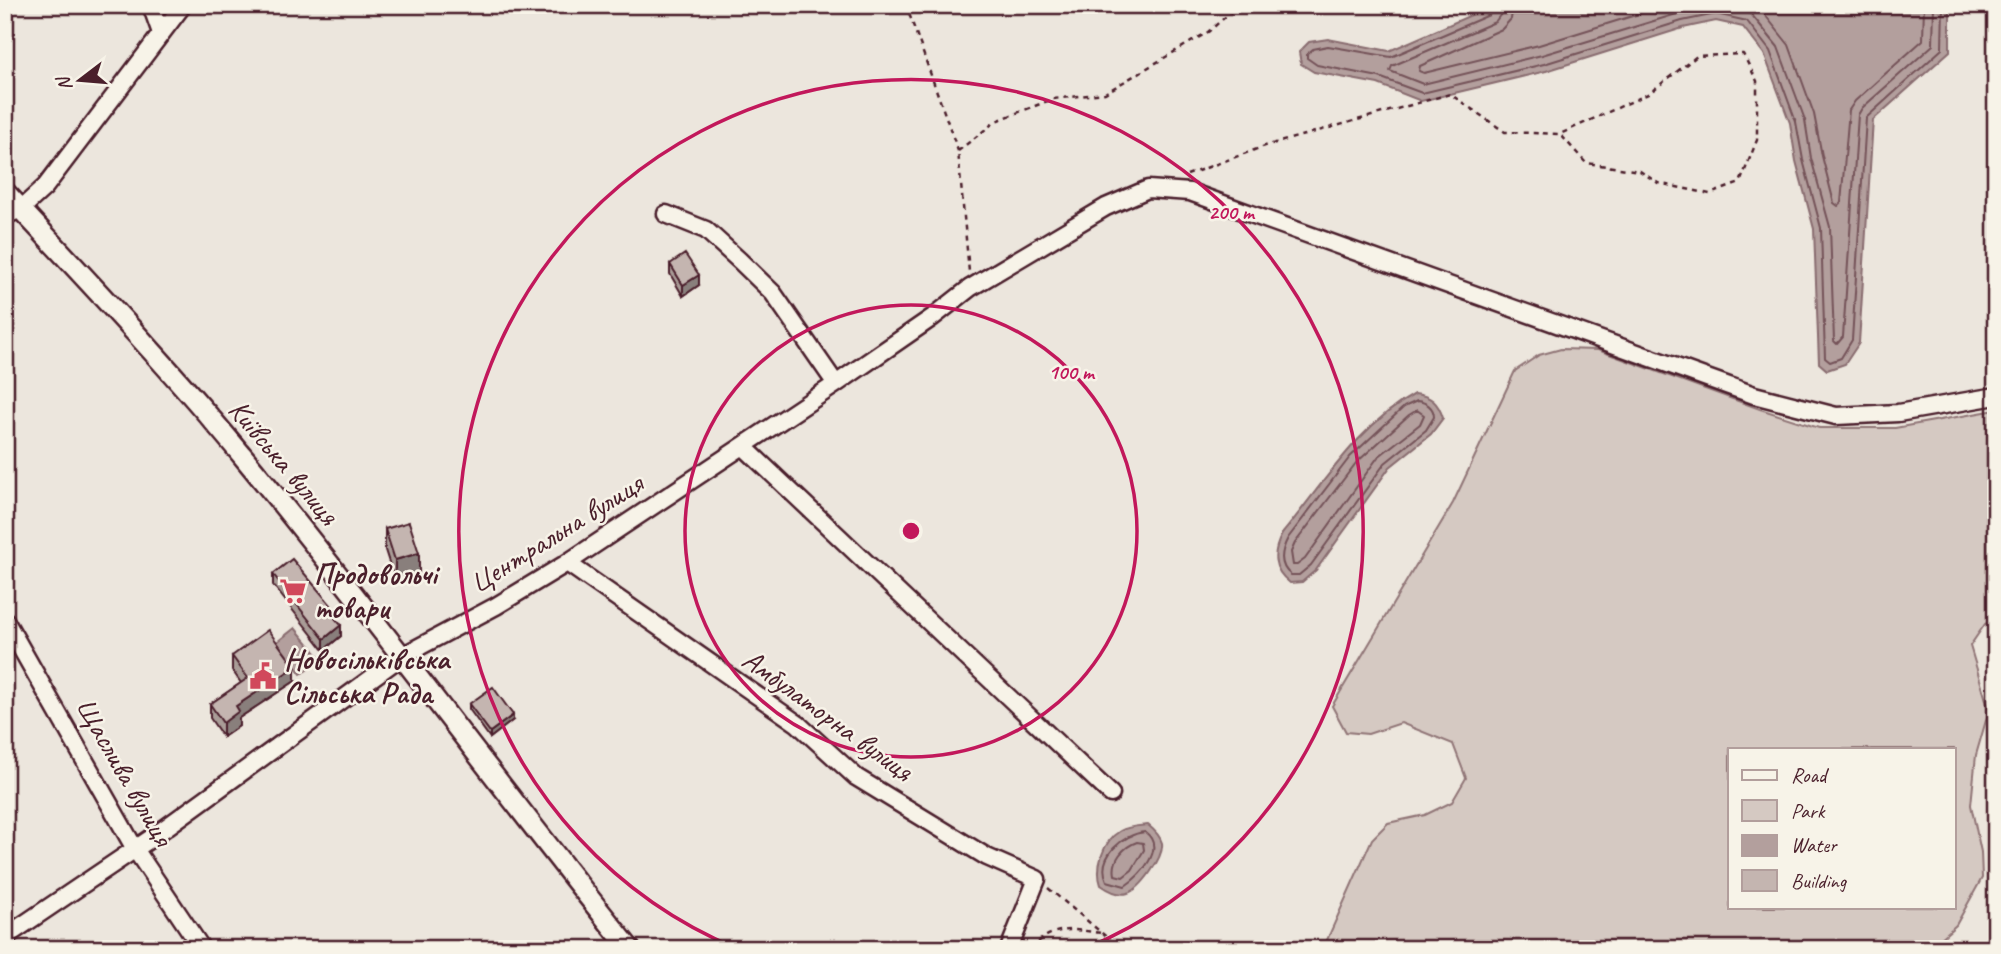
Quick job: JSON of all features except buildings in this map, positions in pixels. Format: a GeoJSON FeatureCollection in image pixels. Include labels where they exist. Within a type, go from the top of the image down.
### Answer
{"type":"FeatureCollection","features":[{"type":"Feature","properties":{"kind":"street"},"geometry":{"type":"LineString","coordinates":[[152,5],[160,33]]}},
{"type":"Feature","properties":{"kind":"street"},"geometry":{"type":"LineString","coordinates":[[13,212],[45,187],[183,5]]}},
{"type":"Feature","properties":{"kind":"street","name":"Центральна вулиця"},"geometry":{"type":"LineString","coordinates":[[5,937],[135,849],[402,656],[496,606],[567,563],[836,384],[970,288],[1106,206],[1148,189],[1190,192],[1755,395],[1836,416],[1898,413],[1996,396]]}},
{"type":"Feature","properties":{"kind":"street","name":"Київська вулиця"},"geometry":{"type":"LineString","coordinates":[[5,192],[13,212],[245,459],[629,949]]}},
{"type":"Feature","properties":{"kind":"street"},"geometry":{"type":"LineString","coordinates":[[666,214],[706,230],[773,293],[836,384]]}},
{"type":"Feature","properties":{"kind":"street"},"geometry":{"type":"LineString","coordinates":[[743,446],[1111,794]]}},
{"type":"Feature","properties":{"kind":"street","name":"Амбулаторна вулиця"},"geometry":{"type":"LineString","coordinates":[[567,563],[798,724],[856,777],[987,857],[1037,879]]}},
{"type":"Feature","properties":{"kind":"street","name":"Щаслива вулиця"},"geometry":{"type":"LineString","coordinates":[[5,620],[135,849],[202,949]]}},
{"type":"Feature","properties":{"kind":"street"},"geometry":{"type":"LineString","coordinates":[[1009,949],[1037,879]]}},
{"type":"Feature","properties":{"kind":"path"},"geometry":{"type":"LineString","coordinates":[[906,5],[958,151],[970,288]]}},
{"type":"Feature","properties":{"kind":"path"},"geometry":{"type":"LineString","coordinates":[[958,151],[996,121],[1053,99],[1105,93],[1208,32],[1240,5]]}},
{"type":"Feature","properties":{"kind":"path"},"geometry":{"type":"LineString","coordinates":[[1187,175],[1265,146],[1450,94],[1506,132],[1560,134],[1648,94],[1697,56],[1743,54],[1757,81],[1758,140],[1740,183],[1710,194],[1658,183],[1640,171],[1586,163],[1560,134]]}},
{"type":"Feature","properties":{"kind":"path"},"geometry":{"type":"LineString","coordinates":[[1037,879],[1121,949]]}},
{"type":"Feature","properties":{"kind":"path"},"geometry":{"type":"LineString","coordinates":[[1031,949],[1040,938],[1067,928],[1102,934]]}},
{"type":"Feature","properties":{"kind":"green space"},"geometry":{"type":"Polygon","coordinates":[[[1561,349],[1598,350],[1819,428],[1895,428],[1996,410],[1996,619],[1985,624],[1970,646],[1989,710],[1976,755],[1971,805],[1981,852],[1982,878],[1956,925],[1929,949],[1323,949],[1372,839],[1388,823],[1425,815],[1452,802],[1466,778],[1453,744],[1401,723],[1368,734],[1346,732],[1332,706],[1453,503],[1515,371],[1539,355],[1561,349]]]}},
{"type":"Feature","properties":{"kind":"water"},"geometry":{"type":"Polygon","coordinates":[[[1494,5],[1950,5],[1950,51],[1873,120],[1859,343],[1845,364],[1827,370],[1819,363],[1814,229],[1796,161],[1790,123],[1764,54],[1743,27],[1716,21],[1683,28],[1546,71],[1421,101],[1378,84],[1314,72],[1301,64],[1299,52],[1309,42],[1328,39],[1389,51],[1494,5]]]}},
{"type":"Feature","properties":{"kind":"water"},"geometry":{"type":"Polygon","coordinates":[[[1415,394],[1433,401],[1443,418],[1431,434],[1390,467],[1316,570],[1302,582],[1290,583],[1280,572],[1275,560],[1276,548],[1282,534],[1359,439],[1376,422],[1415,394]]]}},
{"type":"Feature","properties":{"kind":"water"},"geometry":{"type":"Polygon","coordinates":[[[295,628],[322,660],[301,674],[277,642],[295,628]]]}},
{"type":"Feature","properties":{"kind":"water"},"geometry":{"type":"Polygon","coordinates":[[[1148,825],[1158,835],[1162,849],[1156,864],[1145,879],[1125,894],[1101,885],[1100,863],[1109,841],[1123,829],[1148,825]]]}},
{"type":"Feature","properties":{"kind":"place","name":"Продовольчі товари"},"geometry":{"type":"Point","coordinates":[293,591]}},
{"type":"Feature","properties":{"kind":"place","name":"Новосільківська Сільська Рада"},"geometry":{"type":"Point","coordinates":[263,676]}}]}
